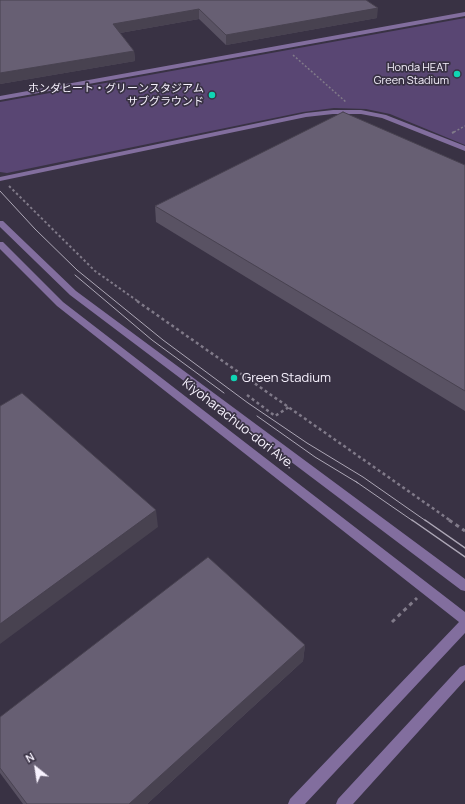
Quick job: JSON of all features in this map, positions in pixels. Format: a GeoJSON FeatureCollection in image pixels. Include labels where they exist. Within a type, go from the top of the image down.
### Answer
{"type":"FeatureCollection","features":[{"type":"Feature","properties":{"kind":"street"},"geometry":{"type":"LineString","coordinates":[[0,98],[465,14]]}},
{"type":"Feature","properties":{"kind":"street"},"geometry":{"type":"LineString","coordinates":[[3,181],[306,115],[333,112],[361,112],[384,116],[465,149]]}},
{"type":"Feature","properties":{"kind":"street","name":"Kiyoharachuo-dori Ave."},"geometry":{"type":"LineString","coordinates":[[0,223],[72,293],[465,586]]}},
{"type":"Feature","properties":{"kind":"street","name":"Kiyoharachuo-dori Ave."},"geometry":{"type":"LineString","coordinates":[[0,244],[60,304],[465,619]]}},
{"type":"Feature","properties":{"kind":"street"},"geometry":{"type":"LineString","coordinates":[[295,804],[465,624]]}},
{"type":"Feature","properties":{"kind":"street"},"geometry":{"type":"LineString","coordinates":[[343,804],[465,671]]}},
{"type":"Feature","properties":{"kind":"path"},"geometry":{"type":"LineString","coordinates":[[292,54],[348,104]]}},
{"type":"Feature","properties":{"kind":"path"},"geometry":{"type":"LineString","coordinates":[[452,133],[465,126]]}},
{"type":"Feature","properties":{"kind":"path"},"geometry":{"type":"LineString","coordinates":[[3,181],[95,271],[465,531]]}},
{"type":"Feature","properties":{"kind":"path"},"geometry":{"type":"LineString","coordinates":[[247,395],[275,416],[289,407]]}},
{"type":"Feature","properties":{"kind":"path"},"geometry":{"type":"LineString","coordinates":[[392,622],[420,595]]}},
{"type":"Feature","properties":{"kind":"shaded area"},"geometry":{"type":"Polygon","coordinates":[[[465,18],[465,145],[390,114],[366,109],[334,108],[303,112],[7,173],[0,172],[0,102],[465,18]]]}},
{"type":"Feature","properties":{"kind":"building"},"geometry":{"type":"Polygon","coordinates":[[[0,0],[366,0],[378,8],[226,35],[199,9],[113,24],[134,51],[0,73],[0,0]]]}},
{"type":"Feature","properties":{"kind":"building"},"geometry":{"type":"Polygon","coordinates":[[[343,112],[465,165],[465,391],[155,206],[343,112]]]}},
{"type":"Feature","properties":{"kind":"building"},"geometry":{"type":"Polygon","coordinates":[[[22,393],[156,510],[0,624],[0,406],[22,393]]]}},
{"type":"Feature","properties":{"kind":"building"},"geometry":{"type":"Polygon","coordinates":[[[208,557],[305,645],[129,804],[27,804],[0,768],[0,717],[208,557]]]}},
{"type":"Feature","properties":{"kind":"tram line"},"geometry":{"type":"LineString","coordinates":[[0,191],[35,229],[77,270],[163,340],[248,403],[307,443],[363,477],[426,521]]}},
{"type":"Feature","properties":{"kind":"tram line"},"geometry":{"type":"LineString","coordinates":[[75,275],[152,340],[224,393]]}},
{"type":"Feature","properties":{"kind":"tram line"},"geometry":{"type":"LineString","coordinates":[[257,416],[315,457],[357,483]]}},
{"type":"Feature","properties":{"kind":"tram line"},"geometry":{"type":"LineString","coordinates":[[357,483],[413,521]]}},
{"type":"Feature","properties":{"kind":"tram line"},"geometry":{"type":"LineString","coordinates":[[412,520],[465,557]]}},
{"type":"Feature","properties":{"kind":"tram line"},"geometry":{"type":"LineString","coordinates":[[425,520],[465,548]]}},
{"type":"Feature","properties":{"kind":"place","name":"Honda HEAT Green Stadium"},"geometry":{"type":"Point","coordinates":[457,74]}},
{"type":"Feature","properties":{"kind":"place","name":"ホンダヒート・グリーンスタジアム サブグラウンド"},"geometry":{"type":"Point","coordinates":[212,95]}},
{"type":"Feature","properties":{"kind":"place","name":"Green Stadium"},"geometry":{"type":"Point","coordinates":[234,378]}}]}
